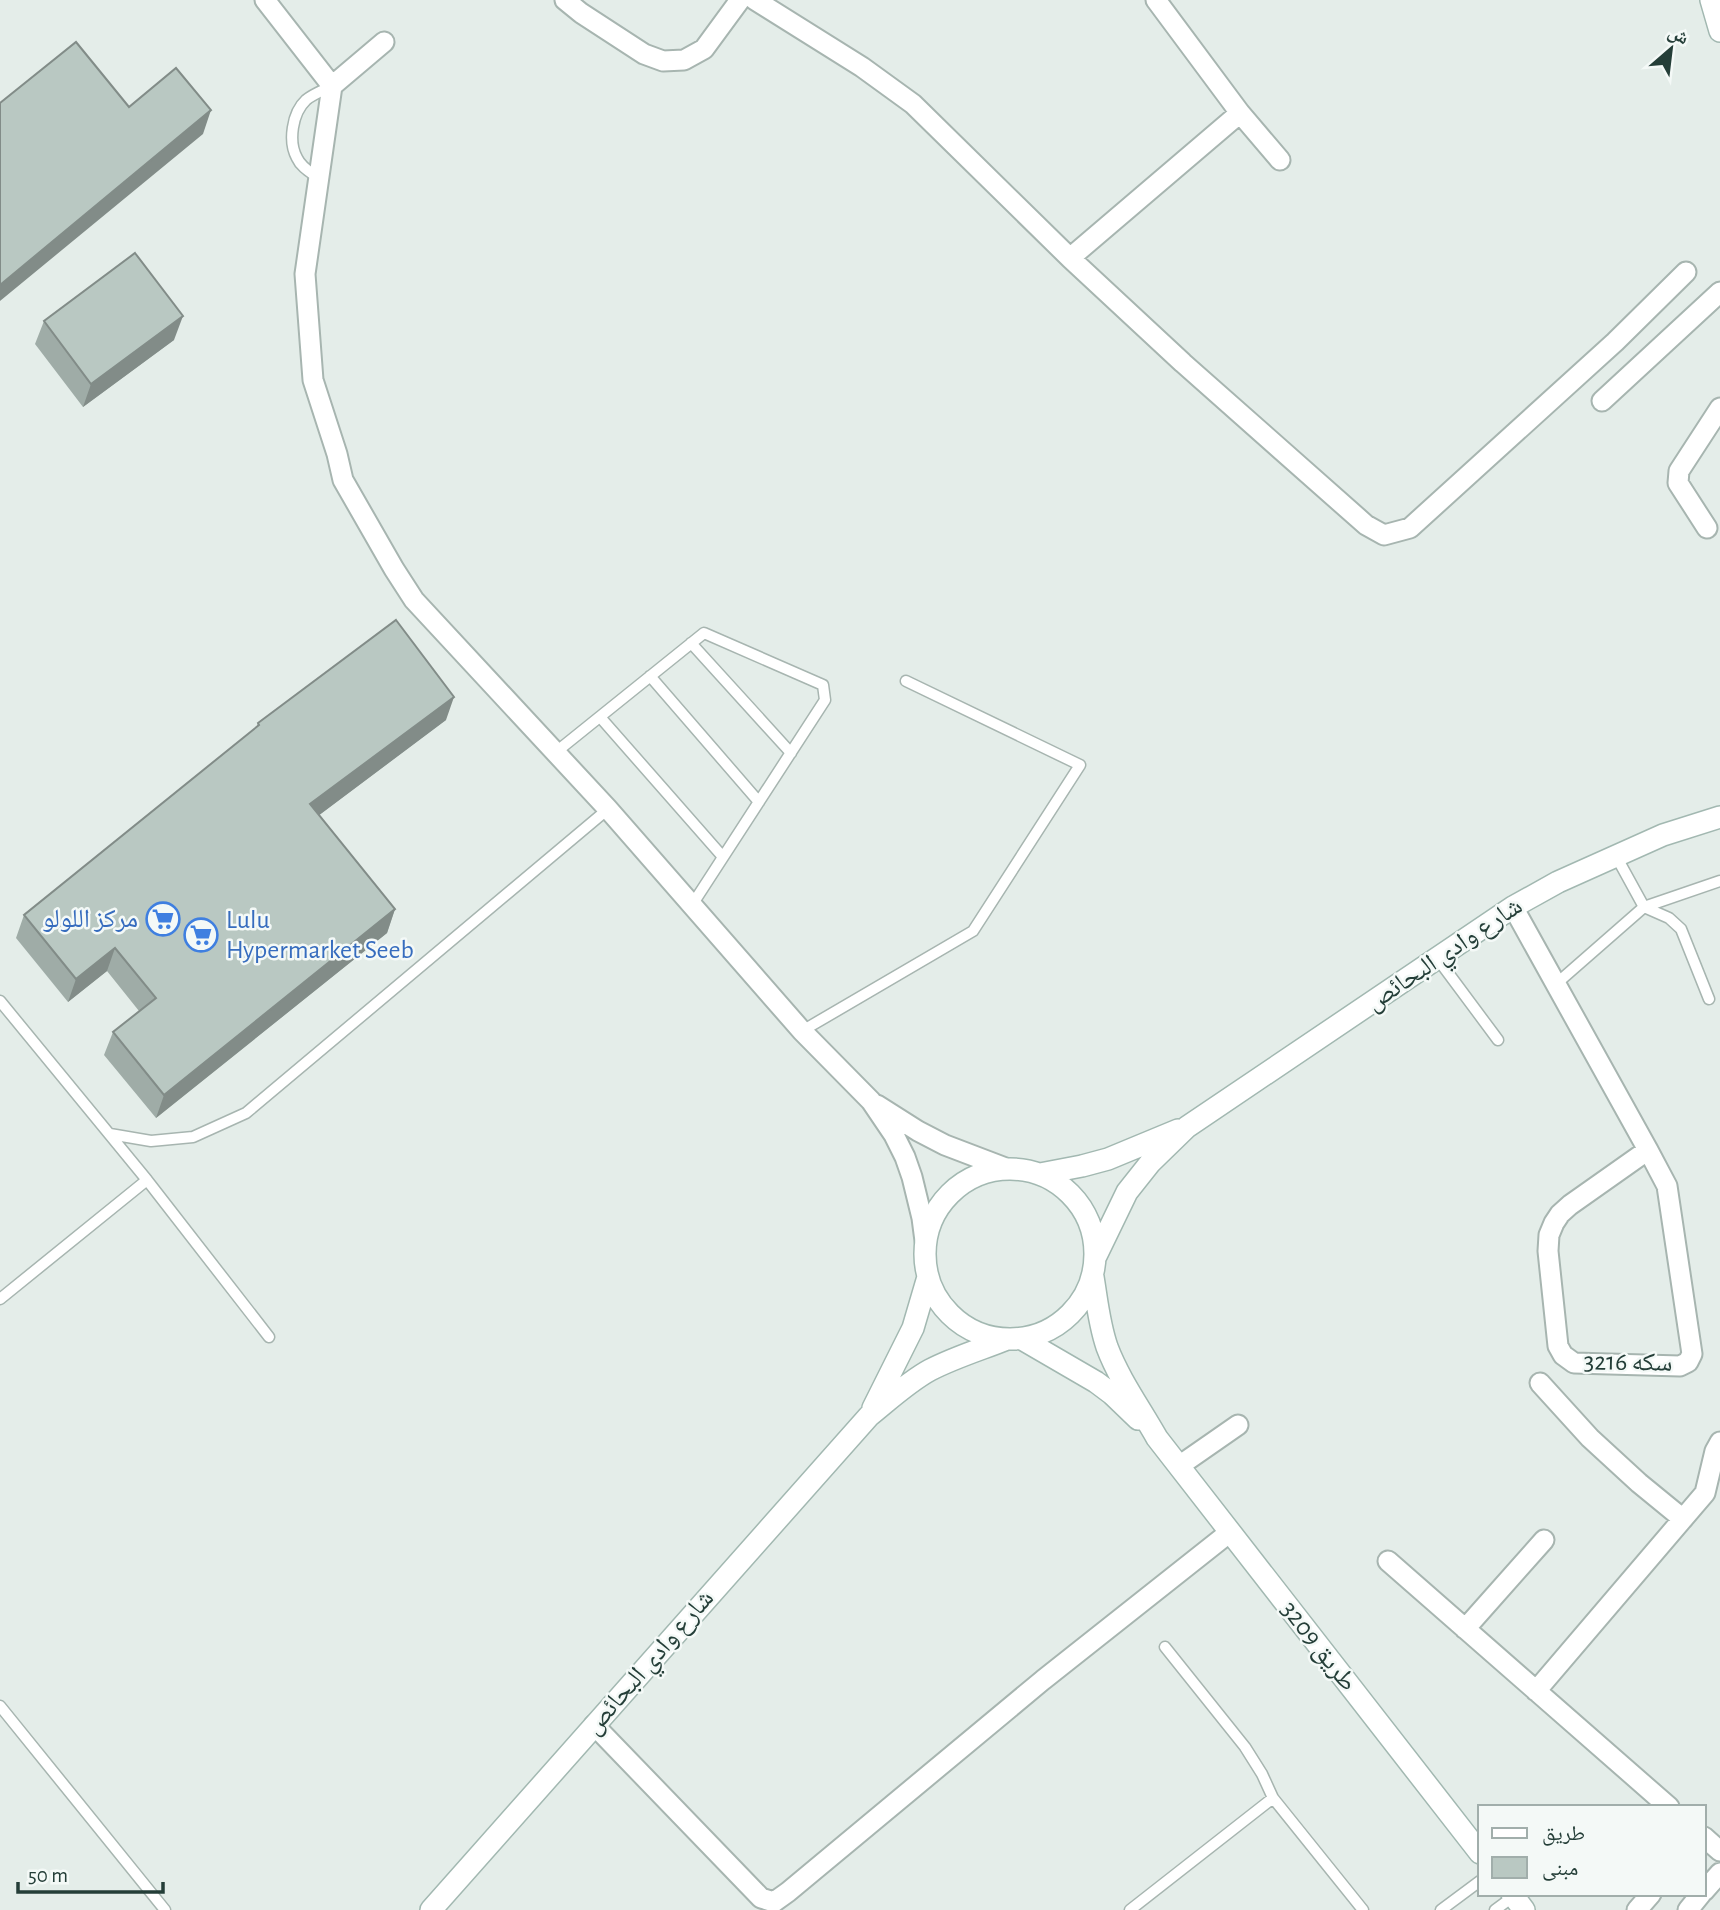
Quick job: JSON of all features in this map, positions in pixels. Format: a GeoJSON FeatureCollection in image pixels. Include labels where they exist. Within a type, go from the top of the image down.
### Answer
{"type":"FeatureCollection","features":[{"type":"Feature","properties":{"kind":"street"},"geometry":{"type":"LineString","coordinates":[[265,0],[332,86]]}},
{"type":"Feature","properties":{"kind":"street"},"geometry":{"type":"LineString","coordinates":[[565,0],[644,54],[663,61],[684,60],[704,49],[740,0]]}},
{"type":"Feature","properties":{"kind":"street"},"geometry":{"type":"LineString","coordinates":[[755,0],[862,67],[913,104],[1070,258],[1183,363],[1366,525],[1384,535],[1410,528],[1615,342],[1686,272]]}},
{"type":"Feature","properties":{"kind":"street"},"geometry":{"type":"LineString","coordinates":[[1156,0],[1240,113],[1280,160]]}},
{"type":"Feature","properties":{"kind":"street"},"geometry":{"type":"LineString","coordinates":[[1711,0],[1720,31]]}},
{"type":"Feature","properties":{"kind":"street"},"geometry":{"type":"LineString","coordinates":[[384,42],[332,86],[304,274],[313,380],[343,480],[415,600],[608,808],[802,1031],[871,1101],[894,1135],[912,1177],[922,1218],[928,1277],[940,1301],[957,1321],[973,1330],[989,1337],[1014,1339],[1096,1382],[1157,1438]]}},
{"type":"Feature","properties":{"kind":"street"},"geometry":{"type":"LineString","coordinates":[[1070,258],[1240,113]]}},
{"type":"Feature","properties":{"kind":"street"},"geometry":{"type":"LineString","coordinates":[[1602,401],[1720,292]]}},
{"type":"Feature","properties":{"kind":"street"},"geometry":{"type":"LineString","coordinates":[[1720,408],[1679,471],[1678,477],[1704,533],[1720,511]]}},
{"type":"Feature","properties":{"kind":"street","name":"شارع وادي البحائص"},"geometry":{"type":"LineString","coordinates":[[1186,1127],[1514,907],[1558,882],[1663,835],[1720,817]]}},
{"type":"Feature","properties":{"kind":"street","name":"سكه 3216"},"geometry":{"type":"LineString","coordinates":[[1514,907],[1648,1150],[1667,1186],[1692,1354],[1688,1362],[1679,1366],[1574,1363],[1563,1355],[1558,1346],[1548,1251],[1549,1235],[1560,1214],[1648,1150]]}},
{"type":"Feature","properties":{"kind":"street"},"geometry":{"type":"LineString","coordinates":[[871,1101],[936,1140],[1008,1168],[1040,1174],[1059,1184],[1075,1198],[1087,1215],[1094,1235],[1100,1324],[1108,1348],[1157,1438]]}},
{"type":"Feature","properties":{"kind":"street"},"geometry":{"type":"LineString","coordinates":[[1040,1174],[1108,1159],[1186,1127]]}},
{"type":"Feature","properties":{"kind":"street"},"geometry":{"type":"LineString","coordinates":[[869,1416],[931,1369],[1014,1339],[1038,1335],[1067,1318],[1087,1293],[1095,1266],[1127,1192],[1150,1163],[1186,1127]]}},
{"type":"Feature","properties":{"kind":"street"},"geometry":{"type":"LineString","coordinates":[[925,1241],[930,1222],[953,1190],[970,1178],[988,1171],[1008,1168]]}},
{"type":"Feature","properties":{"kind":"street"},"geometry":{"type":"LineString","coordinates":[[869,1416],[913,1328],[928,1277]]}},
{"type":"Feature","properties":{"kind":"street"},"geometry":{"type":"LineString","coordinates":[[1540,1383],[1590,1438],[1683,1519]]}},
{"type":"Feature","properties":{"kind":"street","name":"شارع وادي البحائص"},"geometry":{"type":"LineString","coordinates":[[431,1910],[447,1901],[594,1725],[869,1416]]}},
{"type":"Feature","properties":{"kind":"street"},"geometry":{"type":"LineString","coordinates":[[1179,1466],[1238,1425]]}},
{"type":"Feature","properties":{"kind":"street","name":"طريق 3209"},"geometry":{"type":"LineString","coordinates":[[1157,1438],[1478,1850]]}},
{"type":"Feature","properties":{"kind":"street"},"geometry":{"type":"LineString","coordinates":[[1536,1691],[1705,1493],[1715,1451],[1720,1442]]}},
{"type":"Feature","properties":{"kind":"street"},"geometry":{"type":"LineString","coordinates":[[1705,1493],[1720,1506]]}},
{"type":"Feature","properties":{"kind":"street"},"geometry":{"type":"LineString","coordinates":[[594,1725],[761,1898],[774,1902],[1043,1680],[1230,1532]]}},
{"type":"Feature","properties":{"kind":"street"},"geometry":{"type":"LineString","coordinates":[[1465,1629],[1544,1540]]}},
{"type":"Feature","properties":{"kind":"street"},"geometry":{"type":"LineString","coordinates":[[1388,1561],[1667,1805]]}},
{"type":"Feature","properties":{"kind":"street"},"geometry":{"type":"LineString","coordinates":[[1706,1840],[1720,1851]]}},
{"type":"Feature","properties":{"kind":"street"},"geometry":{"type":"LineString","coordinates":[[1706,1889],[1720,1873]]}},
{"type":"Feature","properties":{"kind":"street"},"geometry":{"type":"LineString","coordinates":[[1637,1910],[1649,1896]]}},
{"type":"Feature","properties":{"kind":"street"},"geometry":{"type":"LineString","coordinates":[[1688,1910],[1700,1896]]}},
{"type":"Feature","properties":{"kind":"lane"},"geometry":{"type":"LineString","coordinates":[[317,177],[303,167],[296,157],[292,141],[293,126],[299,109],[307,99],[332,86]]}},
{"type":"Feature","properties":{"kind":"lane"},"geometry":{"type":"LineString","coordinates":[[556,752],[704,633],[823,685],[825,701],[692,905]]}},
{"type":"Feature","properties":{"kind":"lane"},"geometry":{"type":"LineString","coordinates":[[691,643],[791,753]]}},
{"type":"Feature","properties":{"kind":"lane"},"geometry":{"type":"LineString","coordinates":[[650,676],[759,803]]}},
{"type":"Feature","properties":{"kind":"lane"},"geometry":{"type":"LineString","coordinates":[[802,1031],[973,931],[1080,765],[906,681]]}},
{"type":"Feature","properties":{"kind":"lane"},"geometry":{"type":"LineString","coordinates":[[600,717],[723,857]]}},
{"type":"Feature","properties":{"kind":"lane"},"geometry":{"type":"LineString","coordinates":[[110,1134],[151,1141],[193,1138],[246,1113],[608,808]]}},
{"type":"Feature","properties":{"kind":"lane"},"geometry":{"type":"LineString","coordinates":[[1616,856],[1644,907],[1669,918],[1681,929],[1709,999]]}},
{"type":"Feature","properties":{"kind":"lane"},"geometry":{"type":"LineString","coordinates":[[1556,984],[1644,907],[1720,881]]}},
{"type":"Feature","properties":{"kind":"lane"},"geometry":{"type":"LineString","coordinates":[[1437,958],[1498,1040]]}},
{"type":"Feature","properties":{"kind":"lane"},"geometry":{"type":"LineString","coordinates":[[0,1001],[148,1180],[269,1337]]}},
{"type":"Feature","properties":{"kind":"lane"},"geometry":{"type":"LineString","coordinates":[[0,1299],[148,1180]]}},
{"type":"Feature","properties":{"kind":"lane"},"geometry":{"type":"LineString","coordinates":[[1165,1647],[1245,1747],[1273,1798],[1363,1910]]}},
{"type":"Feature","properties":{"kind":"lane"},"geometry":{"type":"LineString","coordinates":[[0,1706],[165,1910]]}},
{"type":"Feature","properties":{"kind":"lane"},"geometry":{"type":"LineString","coordinates":[[1130,1910],[1273,1798]]}},
{"type":"Feature","properties":{"kind":"lane"},"geometry":{"type":"LineString","coordinates":[[1441,1910],[1478,1882]]}},
{"type":"Feature","properties":{"kind":"lane"},"geometry":{"type":"LineString","coordinates":[[1495,1910],[1517,1900]]}},
{"type":"Feature","properties":{"kind":"building"},"geometry":{"type":"Polygon","coordinates":[[[76,42],[129,107],[176,68],[211,110],[0,285],[0,103],[76,42]]]}},
{"type":"Feature","properties":{"kind":"building"},"geometry":{"type":"Polygon","coordinates":[[[135,253],[183,316],[91,384],[44,321],[135,253]]]}},
{"type":"Feature","properties":{"kind":"building","name":"Lulu Hypermarket Seeb"},"geometry":{"type":"Polygon","coordinates":[[[396,620],[454,697],[310,804],[395,909],[164,1095],[113,1032],[156,998],[115,948],[76,979],[24,915],[259,725],[258,723],[396,620]]]}},
{"type":"Feature","properties":{"kind":"place","name":"مركز اللولو"},"geometry":{"type":"Point","coordinates":[163,919]}},
{"type":"Feature","properties":{"kind":"place","name":"Lulu Hypermarket Seeb"},"geometry":{"type":"Point","coordinates":[201,935]}}]}
